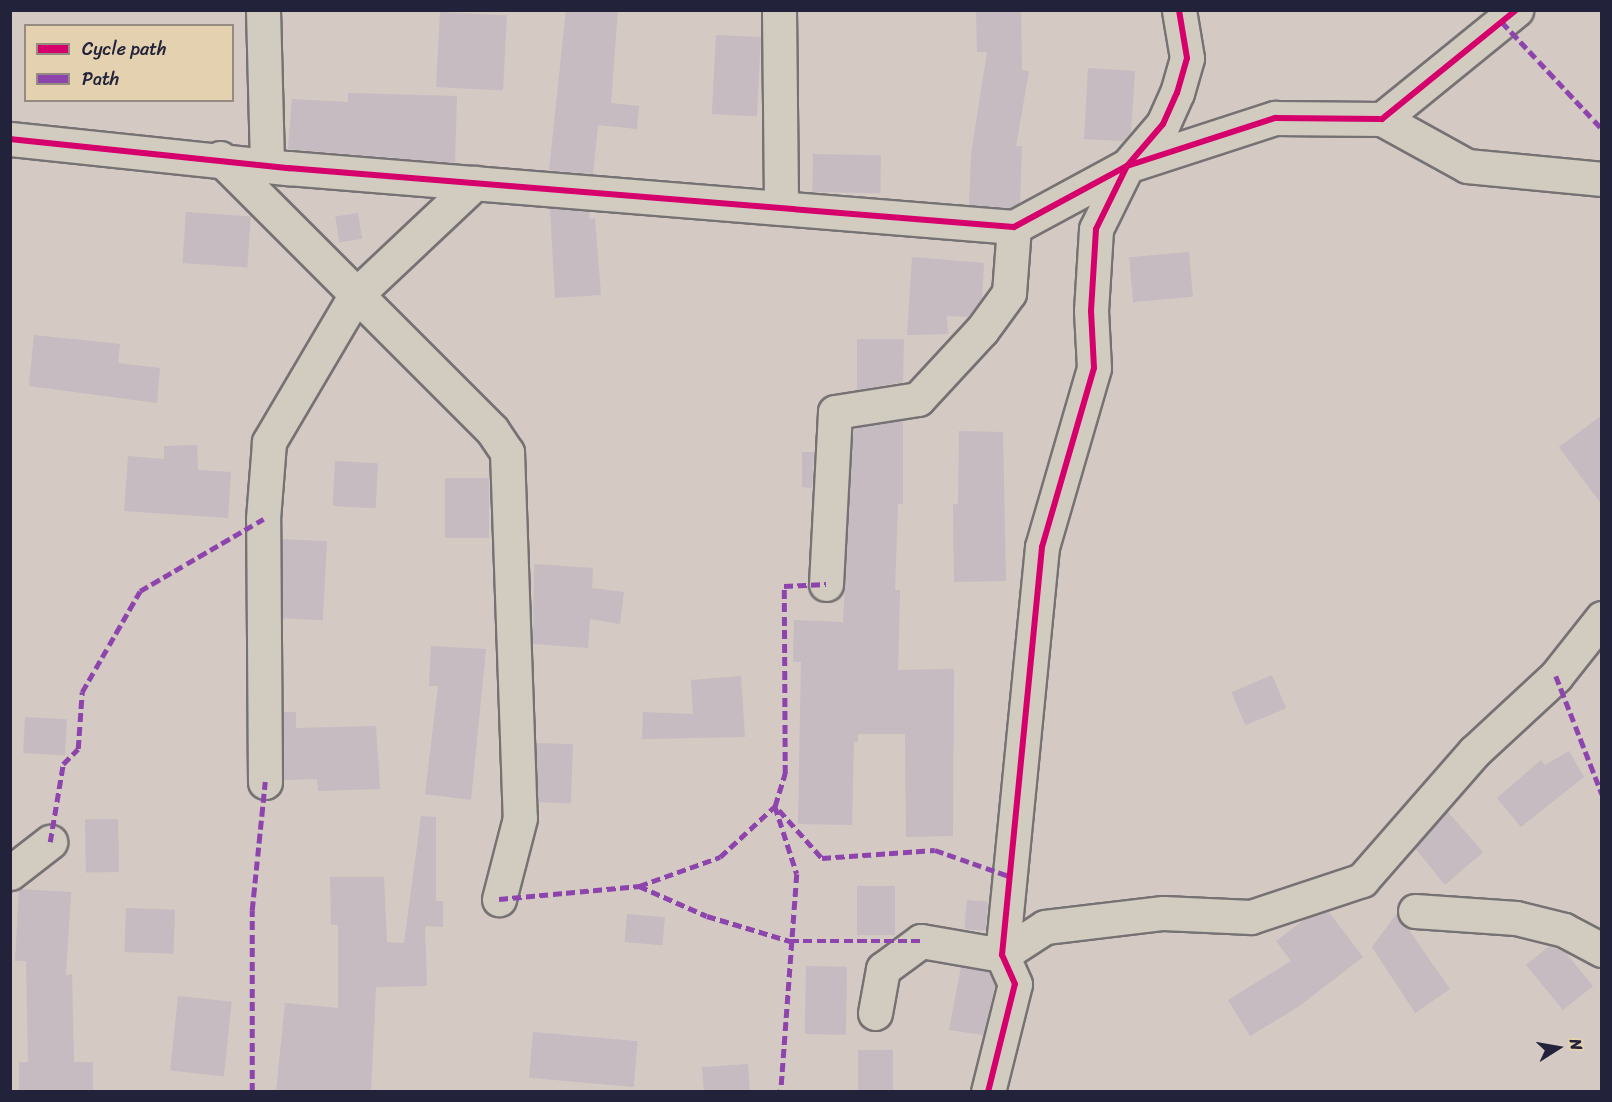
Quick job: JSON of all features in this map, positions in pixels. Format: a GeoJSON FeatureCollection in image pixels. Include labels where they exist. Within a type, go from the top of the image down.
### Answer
{"type":"FeatureCollection","features":[{"type":"Feature","properties":{"kind":"street"},"geometry":{"type":"LineString","coordinates":[[263,10],[267,163]]}},
{"type":"Feature","properties":{"kind":"street"},"geometry":{"type":"LineString","coordinates":[[779,10],[781,208]]}},
{"type":"Feature","properties":{"kind":"street"},"geometry":{"type":"LineString","coordinates":[[988,1092],[1015,984],[1002,955],[1042,547],[1094,368],[1090,311],[1096,230],[1127,166],[1163,124],[1177,93],[1187,58],[1179,10]]}},
{"type":"Feature","properties":{"kind":"street"},"geometry":{"type":"LineString","coordinates":[[1382,119],[1516,10]]}},
{"type":"Feature","properties":{"kind":"street"},"geometry":{"type":"LineString","coordinates":[[10,139],[475,183],[1014,227],[1127,166],[1275,118],[1382,119],[1467,166],[1602,179]]}},
{"type":"Feature","properties":{"kind":"street"},"geometry":{"type":"LineString","coordinates":[[220,158],[355,296],[492,430],[507,452],[520,818],[499,899]]}},
{"type":"Feature","properties":{"kind":"street"},"geometry":{"type":"LineString","coordinates":[[265,782],[263,519],[269,441],[355,296],[475,183]]}},
{"type":"Feature","properties":{"kind":"street"},"geometry":{"type":"LineString","coordinates":[[826,584],[835,412],[918,399],[982,330],[1009,293],[1014,227]]}},
{"type":"Feature","properties":{"kind":"street"},"geometry":{"type":"LineString","coordinates":[[874,1013],[883,969],[921,941],[1002,955],[1045,927],[1163,913],[1251,917],[1362,880],[1473,752],[1556,676],[1602,618]]}},
{"type":"Feature","properties":{"kind":"street"},"geometry":{"type":"LineString","coordinates":[[10,873],[50,842]]}},
{"type":"Feature","properties":{"kind":"street"},"geometry":{"type":"LineString","coordinates":[[1415,911],[1516,918],[1564,930],[1602,950]]}},
{"type":"Feature","properties":{"kind":"building"},"geometry":{"type":"Polygon","coordinates":[[[566,10],[618,10],[611,103],[639,106],[637,129],[598,125],[593,174],[549,170],[566,10]]]}},
{"type":"Feature","properties":{"kind":"building"},"geometry":{"type":"Polygon","coordinates":[[[976,10],[1021,10],[1022,70],[1029,71],[1016,146],[1022,146],[1020,203],[1010,208],[969,205],[971,154],[987,52],[977,52],[976,10]]]}},
{"type":"Feature","properties":{"kind":"building"},"geometry":{"type":"Polygon","coordinates":[[[440,12],[507,16],[503,90],[436,87],[440,12]]]}},
{"type":"Feature","properties":{"kind":"building"},"geometry":{"type":"Polygon","coordinates":[[[716,35],[761,37],[757,116],[712,114],[716,35]]]}},
{"type":"Feature","properties":{"kind":"building"},"geometry":{"type":"Polygon","coordinates":[[[1088,68],[1135,71],[1131,132],[1123,141],[1084,139],[1088,68]]]}},
{"type":"Feature","properties":{"kind":"building"},"geometry":{"type":"Polygon","coordinates":[[[348,93],[457,96],[455,163],[288,149],[292,99],[348,102],[348,93]]]}},
{"type":"Feature","properties":{"kind":"building"},"geometry":{"type":"Polygon","coordinates":[[[813,154],[881,155],[880,193],[812,192],[813,154]]]}},
{"type":"Feature","properties":{"kind":"building"},"geometry":{"type":"Polygon","coordinates":[[[550,208],[590,211],[589,219],[595,218],[601,295],[555,298],[550,208]]]}},
{"type":"Feature","properties":{"kind":"building"},"geometry":{"type":"Polygon","coordinates":[[[186,212],[251,217],[247,267],[182,263],[186,212]]]}},
{"type":"Feature","properties":{"kind":"building"},"geometry":{"type":"Polygon","coordinates":[[[358,213],[362,239],[339,242],[335,217],[358,213]]]}},
{"type":"Feature","properties":{"kind":"building"},"geometry":{"type":"Polygon","coordinates":[[[1189,252],[1193,297],[1133,302],[1129,257],[1189,252]]]}},
{"type":"Feature","properties":{"kind":"building"},"geometry":{"type":"Polygon","coordinates":[[[912,257],[984,263],[982,298],[968,317],[947,316],[948,334],[907,335],[912,257]]]}},
{"type":"Feature","properties":{"kind":"building"},"geometry":{"type":"Polygon","coordinates":[[[34,335],[120,344],[118,363],[160,368],[157,403],[29,386],[34,335]]]}},
{"type":"Feature","properties":{"kind":"building"},"geometry":{"type":"Polygon","coordinates":[[[857,339],[904,339],[903,382],[857,390],[857,339]]]}},
{"type":"Feature","properties":{"kind":"building"},"geometry":{"type":"Polygon","coordinates":[[[1602,415],[1602,505],[1559,447],[1602,415]]]}},
{"type":"Feature","properties":{"kind":"building"},"geometry":{"type":"Polygon","coordinates":[[[903,420],[903,504],[898,504],[895,590],[900,590],[898,670],[954,669],[953,836],[906,837],[905,734],[858,734],[858,742],[854,742],[852,825],[798,824],[801,662],[793,662],[794,620],[843,622],[853,435],[856,428],[903,420]]]}},
{"type":"Feature","properties":{"kind":"building"},"geometry":{"type":"Polygon","coordinates":[[[959,431],[1003,432],[1006,581],[954,582],[953,504],[958,504],[959,431]]]}},
{"type":"Feature","properties":{"kind":"building"},"geometry":{"type":"Polygon","coordinates":[[[197,445],[198,470],[231,472],[228,518],[124,511],[128,456],[164,459],[164,446],[197,445]]]}},
{"type":"Feature","properties":{"kind":"building"},"geometry":{"type":"Polygon","coordinates":[[[802,452],[814,452],[812,488],[802,487],[802,452]]]}},
{"type":"Feature","properties":{"kind":"building"},"geometry":{"type":"Polygon","coordinates":[[[335,461],[378,463],[376,508],[333,506],[335,461]]]}},
{"type":"Feature","properties":{"kind":"building"},"geometry":{"type":"Polygon","coordinates":[[[445,478],[489,478],[489,538],[445,538],[445,478]]]}},
{"type":"Feature","properties":{"kind":"building"},"geometry":{"type":"Polygon","coordinates":[[[282,539],[327,541],[323,620],[278,618],[282,539]]]}},
{"type":"Feature","properties":{"kind":"building"},"geometry":{"type":"Polygon","coordinates":[[[534,564],[593,568],[592,588],[624,592],[620,624],[590,619],[588,648],[533,644],[534,564]]]}},
{"type":"Feature","properties":{"kind":"building"},"geometry":{"type":"Polygon","coordinates":[[[431,646],[486,649],[471,800],[425,794],[438,686],[429,686],[431,646]]]}},
{"type":"Feature","properties":{"kind":"building"},"geometry":{"type":"Polygon","coordinates":[[[1272,675],[1286,708],[1246,725],[1231,692],[1272,675]]]}},
{"type":"Feature","properties":{"kind":"building"},"geometry":{"type":"Polygon","coordinates":[[[741,676],[745,737],[642,739],[643,712],[693,714],[691,680],[741,676]]]}},
{"type":"Feature","properties":{"kind":"building"},"geometry":{"type":"Polygon","coordinates":[[[283,712],[296,712],[296,728],[376,726],[380,789],[318,791],[317,779],[284,780],[283,712]]]}},
{"type":"Feature","properties":{"kind":"building"},"geometry":{"type":"Polygon","coordinates":[[[25,717],[67,719],[65,755],[23,753],[25,717]]]}},
{"type":"Feature","properties":{"kind":"building"},"geometry":{"type":"Polygon","coordinates":[[[536,743],[573,744],[571,803],[534,802],[536,743]]]}},
{"type":"Feature","properties":{"kind":"building"},"geometry":{"type":"Polygon","coordinates":[[[1569,751],[1584,777],[1521,827],[1497,798],[1541,760],[1545,765],[1569,751]]]}},
{"type":"Feature","properties":{"kind":"building"},"geometry":{"type":"Polygon","coordinates":[[[1447,811],[1483,852],[1445,885],[1415,848],[1447,811]]]}},
{"type":"Feature","properties":{"kind":"building"},"geometry":{"type":"Polygon","coordinates":[[[421,816],[436,817],[436,901],[443,901],[443,927],[425,926],[427,986],[376,987],[371,1092],[276,1092],[285,1003],[338,1008],[338,925],[331,925],[330,877],[384,877],[387,942],[404,943],[421,816]]]}},
{"type":"Feature","properties":{"kind":"building"},"geometry":{"type":"Polygon","coordinates":[[[118,819],[119,872],[86,873],[85,820],[118,819]]]}},
{"type":"Feature","properties":{"kind":"building"},"geometry":{"type":"Polygon","coordinates":[[[857,886],[895,886],[895,935],[857,935],[857,886]]]}},
{"type":"Feature","properties":{"kind":"building"},"geometry":{"type":"Polygon","coordinates":[[[19,889],[71,892],[66,975],[72,974],[74,1062],[93,1062],[93,1092],[19,1092],[19,1062],[28,1062],[26,961],[15,961],[19,889]]]}},
{"type":"Feature","properties":{"kind":"building"},"geometry":{"type":"Polygon","coordinates":[[[967,900],[988,902],[985,931],[964,929],[967,900]]]}},
{"type":"Feature","properties":{"kind":"building"},"geometry":{"type":"Polygon","coordinates":[[[126,908],[175,910],[173,954],[124,952],[126,908]]]}},
{"type":"Feature","properties":{"kind":"building"},"geometry":{"type":"Polygon","coordinates":[[[1328,911],[1363,957],[1298,1007],[1250,1036],[1228,1000],[1291,961],[1276,941],[1305,919],[1328,911]]]}},
{"type":"Feature","properties":{"kind":"building"},"geometry":{"type":"Polygon","coordinates":[[[1397,913],[1450,989],[1415,1013],[1372,947],[1397,913]]]}},
{"type":"Feature","properties":{"kind":"building"},"geometry":{"type":"Polygon","coordinates":[[[627,914],[665,917],[662,945],[625,942],[627,914]]]}},
{"type":"Feature","properties":{"kind":"building"},"geometry":{"type":"Polygon","coordinates":[[[1549,946],[1565,952],[1593,986],[1563,1010],[1526,965],[1549,946]]]}},
{"type":"Feature","properties":{"kind":"building"},"geometry":{"type":"Polygon","coordinates":[[[806,966],[847,967],[846,1035],[805,1034],[806,966]]]}},
{"type":"Feature","properties":{"kind":"building"},"geometry":{"type":"Polygon","coordinates":[[[961,967],[989,972],[995,986],[983,1035],[949,1030],[961,967]]]}},
{"type":"Feature","properties":{"kind":"building"},"geometry":{"type":"Polygon","coordinates":[[[178,996],[232,1002],[224,1076],[170,1071],[178,996]]]}},
{"type":"Feature","properties":{"kind":"building"},"geometry":{"type":"Polygon","coordinates":[[[533,1032],[638,1041],[634,1087],[529,1078],[533,1032]]]}},
{"type":"Feature","properties":{"kind":"building"},"geometry":{"type":"Polygon","coordinates":[[[858,1050],[893,1050],[893,1092],[858,1092],[858,1050]]]}},
{"type":"Feature","properties":{"kind":"building"},"geometry":{"type":"Polygon","coordinates":[[[748,1064],[750,1092],[704,1092],[702,1067],[748,1064]]]}},
{"type":"Feature","properties":{"kind":"marked path"},"geometry":{"type":"LineString","coordinates":[[1502,22],[1602,129]]}},
{"type":"Feature","properties":{"kind":"marked path"},"geometry":{"type":"LineString","coordinates":[[50,842],[63,764],[78,749],[82,692],[140,591],[263,519]]}},
{"type":"Feature","properties":{"kind":"marked path"},"geometry":{"type":"LineString","coordinates":[[499,899],[639,886],[720,857],[775,806],[785,774],[784,586],[826,584]]}},
{"type":"Feature","properties":{"kind":"marked path"},"geometry":{"type":"LineString","coordinates":[[1556,676],[1602,794]]}},
{"type":"Feature","properties":{"kind":"marked path"},"geometry":{"type":"LineString","coordinates":[[252,1092],[252,910],[265,782]]}},
{"type":"Feature","properties":{"kind":"marked path"},"geometry":{"type":"LineString","coordinates":[[775,806],[797,874],[781,1092]]}},
{"type":"Feature","properties":{"kind":"marked path"},"geometry":{"type":"LineString","coordinates":[[779,810],[822,858],[935,850],[1009,876]]}},
{"type":"Feature","properties":{"kind":"marked path"},"geometry":{"type":"LineString","coordinates":[[639,886],[707,916],[790,941],[921,941]]}},
{"type":"Feature","properties":{"kind":"cycle path"},"geometry":{"type":"LineString","coordinates":[[988,1092],[1015,984],[1002,955],[1042,547],[1094,368],[1091,311],[1096,229],[1127,166],[1163,124],[1177,93],[1187,58],[1179,10]]}},
{"type":"Feature","properties":{"kind":"cycle path"},"geometry":{"type":"LineString","coordinates":[[10,139],[288,168],[1014,227],[1127,166],[1275,118],[1382,119],[1516,10]]}}]}
